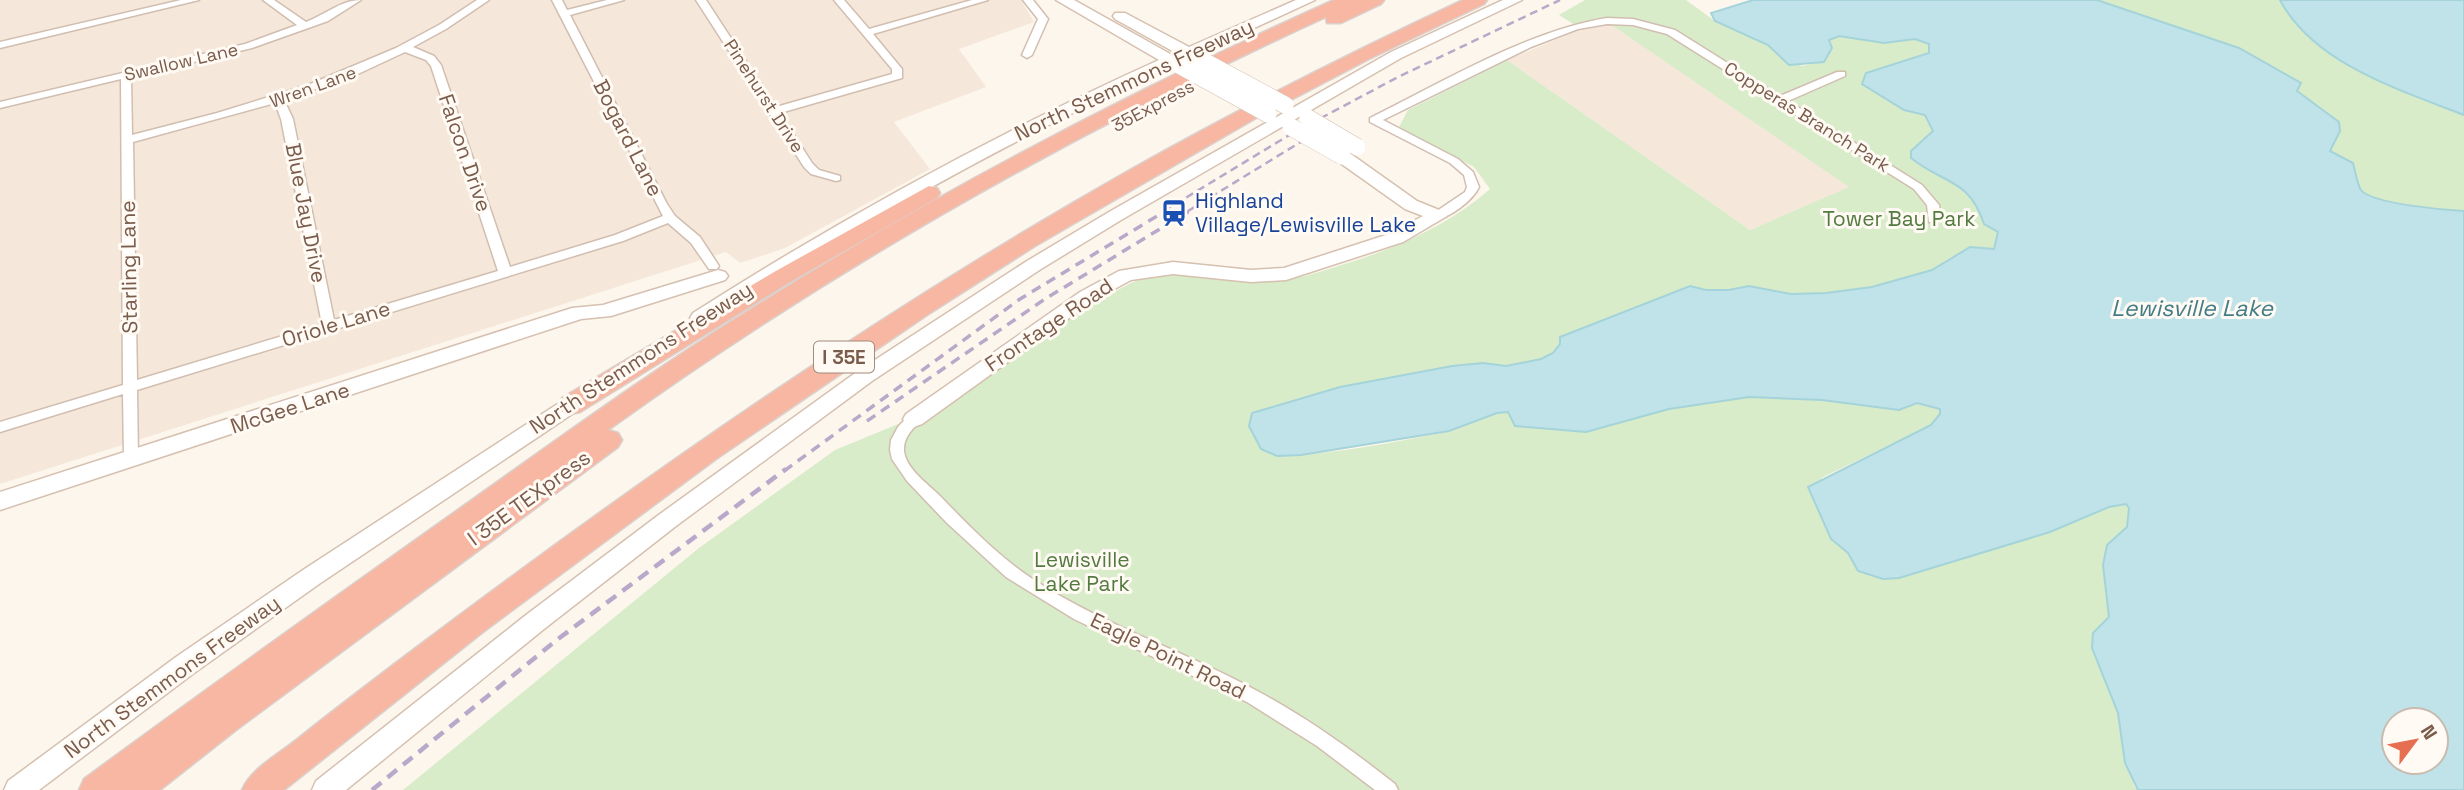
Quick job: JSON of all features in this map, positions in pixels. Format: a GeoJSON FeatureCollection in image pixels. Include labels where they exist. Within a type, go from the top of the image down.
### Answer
{"type":"FeatureCollection","features":[{"type":"Feature","properties":{"kind":"highway","name":"North Stemmons Freeway"},"geometry":{"type":"LineString","coordinates":[[96,790],[500,495],[734,331],[947,202],[1110,114],[1235,50],[1349,0]]}},
{"type":"Feature","properties":{"kind":"highway","name":"35Express"},"geometry":{"type":"LineString","coordinates":[[938,225],[1084,142],[1204,80],[1375,0]]}},
{"type":"Feature","properties":{"kind":"highway","name":"I 35E"},"geometry":{"type":"LineString","coordinates":[[259,790],[456,635],[583,541],[726,438],[876,337],[1070,215],[1186,148],[1304,84],[1478,0]]}},
{"type":"Feature","properties":{"kind":"highway"},"geometry":{"type":"LineString","coordinates":[[571,405],[895,211],[980,166],[1063,128],[1110,114]]}},
{"type":"Feature","properties":{"kind":"highway","name":"I 35E TEXpress"},"geometry":{"type":"LineString","coordinates":[[134,790],[224,720],[590,453],[767,332],[938,225]]}},
{"type":"Feature","properties":{"kind":"main road"},"geometry":{"type":"LineString","coordinates":[[1063,0],[1135,40],[1183,58],[1350,151],[1411,205],[1438,216]]}},
{"type":"Feature","properties":{"kind":"main road"},"geometry":{"type":"LineString","coordinates":[[1091,0],[1156,35],[1183,58]]}},
{"type":"Feature","properties":{"kind":"main road","name":"North Stemmons Freeway"},"geometry":{"type":"LineString","coordinates":[[18,790],[185,665],[311,577],[733,296],[954,167],[1036,123],[1308,0]]}},
{"type":"Feature","properties":{"kind":"main road"},"geometry":{"type":"LineString","coordinates":[[326,790],[658,528],[865,376],[1034,265],[1289,116],[1396,55],[1515,0]]}},
{"type":"Feature","properties":{"kind":"main road"},"geometry":{"type":"LineString","coordinates":[[1156,35],[1189,41],[1226,35]]}},
{"type":"Feature","properties":{"kind":"main road"},"geometry":{"type":"LineString","coordinates":[[1135,40],[1146,56],[1146,71]]}},
{"type":"Feature","properties":{"kind":"main road","name":"Frontage Road"},"geometry":{"type":"LineString","coordinates":[[914,419],[1087,296],[1120,278],[1173,268],[1251,276],[1286,274],[1396,239],[1438,216]]}},
{"type":"Feature","properties":{"kind":"main road"},"geometry":{"type":"LineString","coordinates":[[715,271],[733,296]]}},
{"type":"Feature","properties":{"kind":"main road","name":"McGee Lane"},"geometry":{"type":"LineString","coordinates":[[0,501],[579,313],[604,311],[715,271]]}},
{"type":"Feature","properties":{"kind":"street"},"geometry":{"type":"LineString","coordinates":[[0,45],[194,0]]}},
{"type":"Feature","properties":{"kind":"street"},"geometry":{"type":"LineString","coordinates":[[268,0],[305,26]]}},
{"type":"Feature","properties":{"kind":"street","name":"Swallow Lane"},"geometry":{"type":"LineString","coordinates":[[0,104],[248,46],[305,26],[356,0]]}},
{"type":"Feature","properties":{"kind":"street","name":"Wren Lane"},"geometry":{"type":"LineString","coordinates":[[127,139],[279,100],[365,69],[408,48],[484,0]]}},
{"type":"Feature","properties":{"kind":"street","name":"Bogard Lane"},"geometry":{"type":"LineString","coordinates":[[558,0],[661,204],[670,218],[696,240],[715,271]]}},
{"type":"Feature","properties":{"kind":"street"},"geometry":{"type":"LineString","coordinates":[[566,13],[619,0]]}},
{"type":"Feature","properties":{"kind":"street","name":"Pinehurst Drive"},"geometry":{"type":"LineString","coordinates":[[701,0],[808,165],[816,172],[836,178]]}},
{"type":"Feature","properties":{"kind":"street"},"geometry":{"type":"LineString","coordinates":[[775,111],[898,76],[897,69],[838,0]]}},
{"type":"Feature","properties":{"kind":"street"},"geometry":{"type":"LineString","coordinates":[[866,33],[983,0]]}},
{"type":"Feature","properties":{"kind":"street"},"geometry":{"type":"LineString","coordinates":[[1027,55],[1043,19],[1028,0]]}},
{"type":"Feature","properties":{"kind":"street","name":"Copperas Branch Park"},"geometry":{"type":"LineString","coordinates":[[1438,216],[1470,194],[1473,187],[1469,174],[1454,162],[1374,120],[1520,49],[1576,26],[1607,21],[1662,27],[1918,187],[1931,200],[1935,212],[1933,219]]}},
{"type":"Feature","properties":{"kind":"street","name":"Falcon Drive"},"geometry":{"type":"LineString","coordinates":[[408,48],[430,58],[436,65],[505,272]]}},
{"type":"Feature","properties":{"kind":"street"},"geometry":{"type":"LineString","coordinates":[[1780,100],[1841,74]]}},
{"type":"Feature","properties":{"kind":"street","name":"Starling Lane"},"geometry":{"type":"LineString","coordinates":[[126,75],[131,459]]}},
{"type":"Feature","properties":{"kind":"street","name":"Blue Jay Drive"},"geometry":{"type":"LineString","coordinates":[[279,100],[287,119],[329,327]]}},
{"type":"Feature","properties":{"kind":"street","name":"Oriole Lane"},"geometry":{"type":"LineString","coordinates":[[0,427],[634,233],[670,218]]}},
{"type":"Feature","properties":{"kind":"street","name":"Eagle Point Road"},"geometry":{"type":"LineString","coordinates":[[914,419],[897,439],[896,454],[909,473],[979,547],[1003,566],[1058,601],[1210,674],[1285,715],[1389,790]]}},
{"type":"Feature","properties":{"kind":"shaded area"},"geometry":{"type":"Polygon","coordinates":[[[0,0],[1021,0],[1034,22],[959,49],[986,87],[894,122],[930,169],[785,248],[740,263],[726,252],[0,484],[0,0]]]}},
{"type":"Feature","properties":{"kind":"shaded area"},"geometry":{"type":"Polygon","coordinates":[[[1610,24],[1850,187],[1750,230],[1507,60],[1591,25],[1610,24]]]}},
{"type":"Feature","properties":{"kind":"green space","name":"Lewisville Lake Park"},"geometry":{"type":"Polygon","coordinates":[[[1585,0],[1686,0],[1715,21],[1768,45],[1779,56],[1802,66],[1824,62],[1829,40],[1838,36],[1884,43],[1915,39],[1930,44],[1930,53],[1867,73],[1862,84],[1904,110],[1925,115],[1933,131],[1918,145],[1918,164],[1966,193],[1979,211],[1984,224],[1999,232],[1994,249],[1951,257],[1932,270],[1872,287],[1826,293],[1791,294],[1749,286],[1729,290],[1706,290],[1690,286],[1602,320],[1560,344],[1553,353],[1541,359],[1506,366],[1483,363],[1452,366],[1340,387],[1252,413],[1277,456],[1384,444],[1447,432],[1492,415],[1508,412],[1515,426],[1586,432],[1669,409],[1749,397],[1822,400],[1899,410],[1917,403],[1940,409],[1940,414],[1931,425],[1821,478],[1831,539],[1848,553],[1859,571],[1899,578],[2050,532],[2109,507],[2126,504],[2129,508],[2128,527],[2107,545],[2109,617],[2093,633],[2092,648],[2118,713],[2134,786],[2138,790],[403,790],[699,548],[835,450],[937,408],[1086,307],[1147,277],[1182,275],[1289,279],[1305,276],[1403,243],[1470,205],[1490,189],[1474,167],[1399,127],[1408,110],[1507,60],[1750,230],[1849,187],[1610,24],[1581,29],[1559,15],[1585,0]]]}},
{"type":"Feature","properties":{"kind":"green space"},"geometry":{"type":"Polygon","coordinates":[[[2097,0],[2280,0],[2295,23],[2337,58],[2387,84],[2464,115],[2464,211],[2410,205],[2368,195],[2361,190],[2353,163],[2329,150],[2340,131],[2326,112],[2297,91],[2301,83],[2239,48],[2097,0]]]}},
{"type":"Feature","properties":{"kind":"water","name":"Lewisville Lake"},"geometry":{"type":"Polygon","coordinates":[[[1753,0],[2097,0],[2239,48],[2301,83],[2297,91],[2339,122],[2340,131],[2330,151],[2353,163],[2361,190],[2368,195],[2409,205],[2464,211],[2464,790],[2138,790],[2125,763],[2118,713],[2092,648],[2093,633],[2109,617],[2103,565],[2107,545],[2127,527],[2129,508],[2126,504],[2109,507],[2050,532],[1899,578],[1883,579],[1858,571],[1848,553],[1831,539],[1808,487],[1931,425],[1940,414],[1940,409],[1917,403],[1899,410],[1822,400],[1749,397],[1669,409],[1586,432],[1515,426],[1508,412],[1497,413],[1449,431],[1301,455],[1277,456],[1261,449],[1249,426],[1252,413],[1340,387],[1452,366],[1483,363],[1506,366],[1541,359],[1553,353],[1560,344],[1560,337],[1690,286],[1706,290],[1729,290],[1749,286],[1791,294],[1826,293],[1872,287],[1932,270],[1970,247],[1994,249],[1998,232],[1984,224],[1971,198],[1954,184],[1911,158],[1911,151],[1933,131],[1925,115],[1904,110],[1862,84],[1866,73],[1929,53],[1929,44],[1915,39],[1884,43],[1839,36],[1829,40],[1832,48],[1824,62],[1789,65],[1768,45],[1715,21],[1711,13],[1753,0]]]}},
{"type":"Feature","properties":{"kind":"water"},"geometry":{"type":"Polygon","coordinates":[[[2280,0],[2464,0],[2464,115],[2387,85],[2336,58],[2295,22],[2280,0]]]}},
{"type":"Feature","properties":{"kind":"railway"},"geometry":{"type":"LineString","coordinates":[[1164,211],[1291,134],[1398,77],[1560,0]]}},
{"type":"Feature","properties":{"kind":"railway"},"geometry":{"type":"LineString","coordinates":[[1188,211],[1330,124]]}},
{"type":"Feature","properties":{"kind":"railway"},"geometry":{"type":"LineString","coordinates":[[784,471],[1020,299],[1167,210]]}},
{"type":"Feature","properties":{"kind":"railway"},"geometry":{"type":"LineString","coordinates":[[867,421],[1045,299],[1191,210]]}},
{"type":"Feature","properties":{"kind":"railway"},"geometry":{"type":"LineString","coordinates":[[372,790],[558,639],[786,469]]}},
{"type":"Feature","properties":{"kind":"place","name":"Highland Village/Lewisville Lake"},"geometry":{"type":"Point","coordinates":[1174,213]}},
{"type":"Feature","properties":{"kind":"park label","name":"Tower Bay Park"},"geometry":{"type":"Point","coordinates":[1899,219]}}]}
